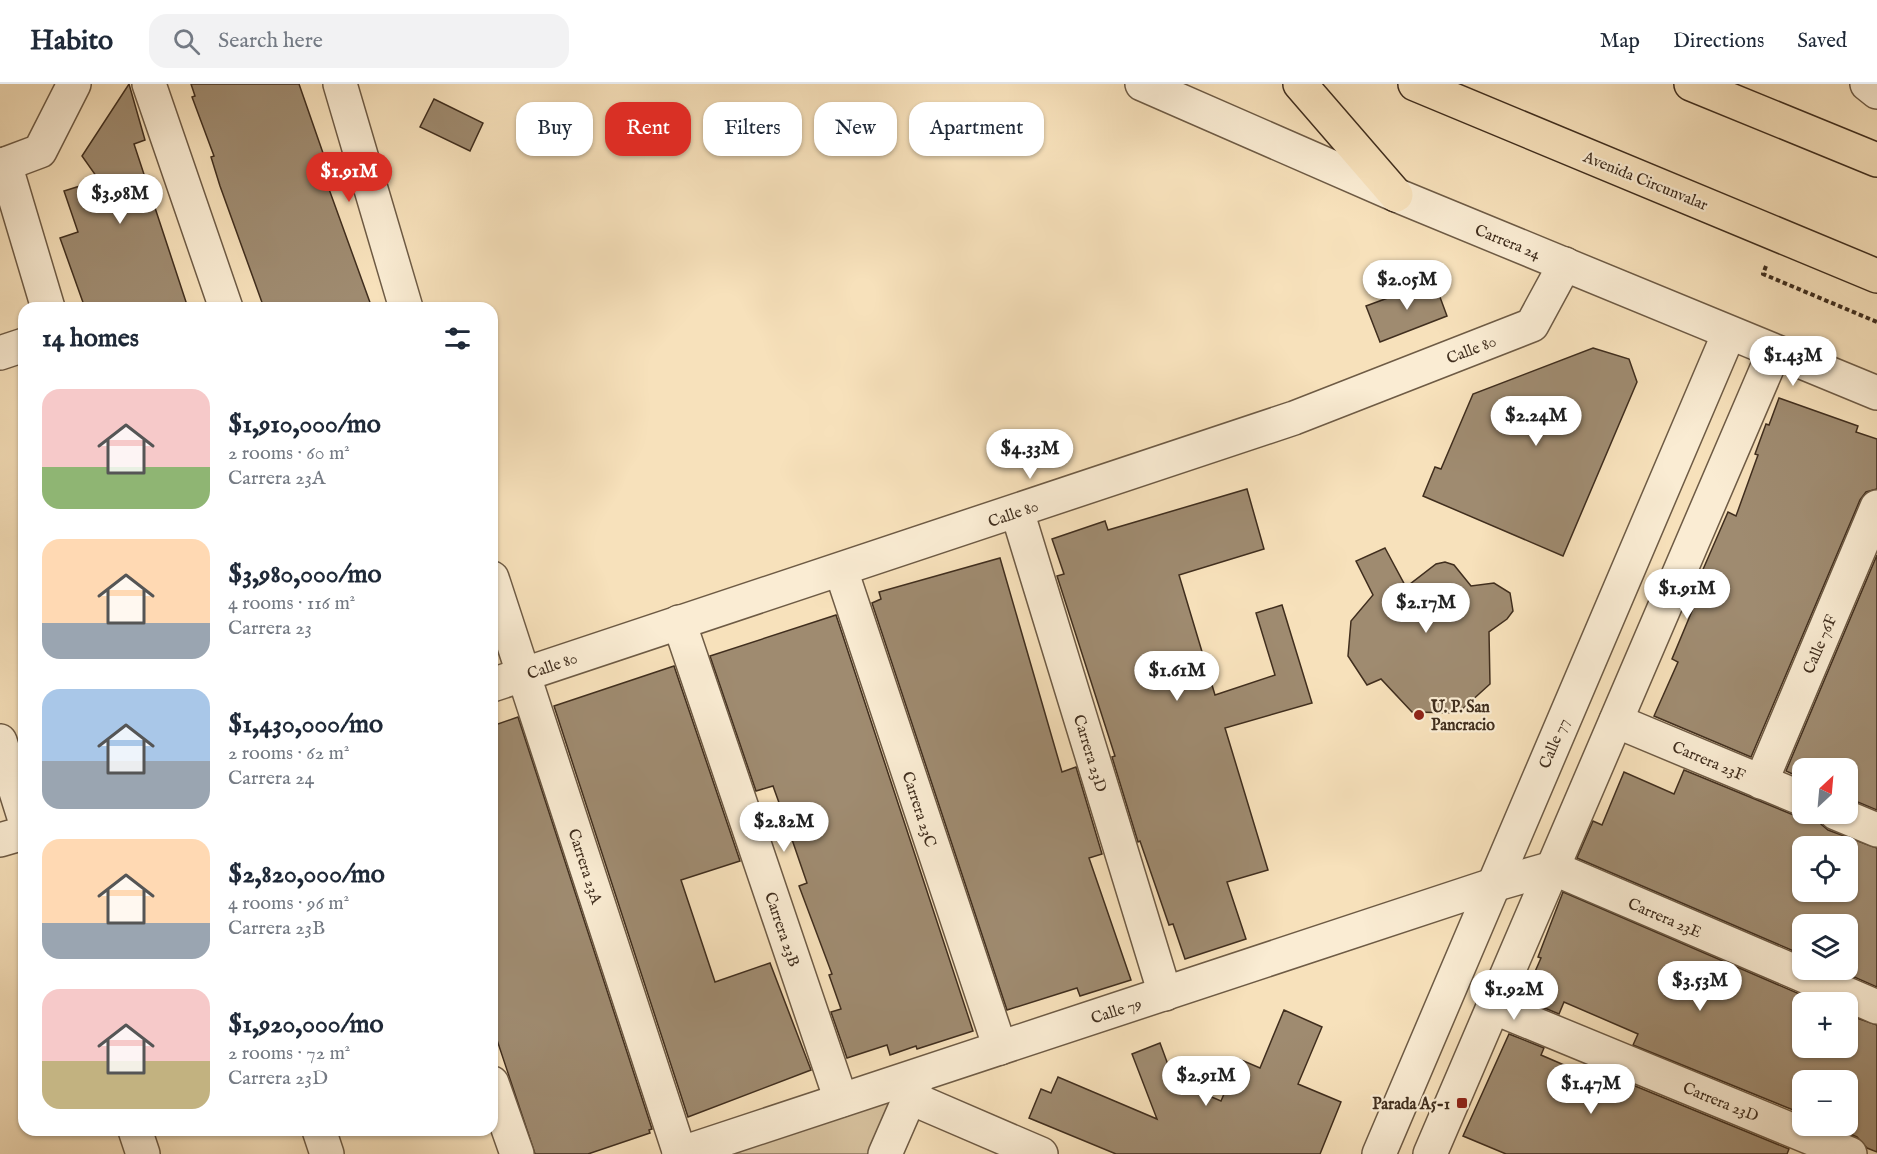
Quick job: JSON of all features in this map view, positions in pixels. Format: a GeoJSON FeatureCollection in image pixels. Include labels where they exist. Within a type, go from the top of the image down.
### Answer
{"type":"FeatureCollection","features":[{"type":"Feature","properties":{"kind":"highway"},"geometry":{"type":"LineString","coordinates":[[1300,84],[1396,195]]}},
{"type":"Feature","properties":{"kind":"highway","name":"Avenida Circunvalar"},"geometry":{"type":"LineString","coordinates":[[1415,84],[1877,276]]}},
{"type":"Feature","properties":{"kind":"highway"},"geometry":{"type":"LineString","coordinates":[[1690,84],[1877,160]]}},
{"type":"Feature","properties":{"kind":"street"},"geometry":{"type":"LineString","coordinates":[[46,302],[3,165],[40,151],[74,84]]}},
{"type":"Feature","properties":{"kind":"street"},"geometry":{"type":"LineString","coordinates":[[149,84],[224,302]]}},
{"type":"Feature","properties":{"kind":"street"},"geometry":{"type":"LineString","coordinates":[[340,84],[404,302]]}},
{"type":"Feature","properties":{"kind":"street","name":"Carrera 24"},"geometry":{"type":"LineString","coordinates":[[1142,84],[1396,195],[1877,393]]}},
{"type":"Feature","properties":{"kind":"street"},"geometry":{"type":"LineString","coordinates":[[1867,84],[1877,92]]}},
{"type":"Feature","properties":{"kind":"street","name":"Calle 80"},"geometry":{"type":"LineString","coordinates":[[498,683],[1294,418],[1532,326],[1565,264]]}},
{"type":"Feature","properties":{"kind":"street","name":"Calle 77"},"geometry":{"type":"LineString","coordinates":[[1379,1154],[1728,333]]}},
{"type":"Feature","properties":{"kind":"street"},"geometry":{"type":"LineString","coordinates":[[0,353],[18,347]]}},
{"type":"Feature","properties":{"kind":"street"},"geometry":{"type":"LineString","coordinates":[[1440,1151],[1493,1007],[1774,352]]}},
{"type":"Feature","properties":{"kind":"street","name":"Calle 76F"},"geometry":{"type":"LineString","coordinates":[[1761,782],[1877,507]]}},
{"type":"Feature","properties":{"kind":"street","name":"Carrera 23D"},"geometry":{"type":"LineString","coordinates":[[1017,512],[1165,994]]}},
{"type":"Feature","properties":{"kind":"street","name":"Carrera 23C"},"geometry":{"type":"LineString","coordinates":[[841,570],[1000,1048]]}},
{"type":"Feature","properties":{"kind":"street","name":"Carrera 23A"},"geometry":{"type":"LineString","coordinates":[[498,597],[688,1153]]}},
{"type":"Feature","properties":{"kind":"street","name":"Carrera 23B"},"geometry":{"type":"LineString","coordinates":[[679,622],[841,1100]]}},
{"type":"Feature","properties":{"kind":"street","name":"Carrera 23F"},"geometry":{"type":"LineString","coordinates":[[1616,721],[1792,795]]}},
{"type":"Feature","properties":{"kind":"street"},"geometry":{"type":"LineString","coordinates":[[0,741],[18,798]]}},
{"type":"Feature","properties":{"kind":"street"},"geometry":{"type":"LineString","coordinates":[[1858,822],[1877,830]]}},
{"type":"Feature","properties":{"kind":"street"},"geometry":{"type":"LineString","coordinates":[[0,840],[18,835]]}},
{"type":"Feature","properties":{"kind":"street","name":"Calle 79"},"geometry":{"type":"LineString","coordinates":[[688,1153],[841,1100],[915,1086],[1000,1048],[1493,885],[1553,868]]}},
{"type":"Feature","properties":{"kind":"street","name":"Carrera 23E"},"geometry":{"type":"LineString","coordinates":[[1553,868],[1877,1007]]}},
{"type":"Feature","properties":{"kind":"street","name":"Carrera 23D"},"geometry":{"type":"LineString","coordinates":[[1493,1007],[1850,1154]]}},
{"type":"Feature","properties":{"kind":"street"},"geometry":{"type":"LineString","coordinates":[[885,1154],[915,1086],[1041,1154]]}},
{"type":"Feature","properties":{"kind":"street"},"geometry":{"type":"LineString","coordinates":[[498,1100],[517,1154]]}},
{"type":"Feature","properties":{"kind":"street"},"geometry":{"type":"LineString","coordinates":[[137,1136],[143,1154]]}},
{"type":"Feature","properties":{"kind":"street"},"geometry":{"type":"LineString","coordinates":[[321,1136],[327,1154]]}},
{"type":"Feature","properties":{"kind":"path"},"geometry":{"type":"LineString","coordinates":[[1764,274],[1877,322]]}},
{"type":"Feature","properties":{"kind":"shaded area"},"geometry":{"type":"Polygon","coordinates":[[[903,1094],[875,1154],[707,1154],[903,1094]]]}},
{"type":"Feature","properties":{"kind":"building"},"geometry":{"type":"Polygon","coordinates":[[[129,84],[145,140],[134,144],[186,302],[83,302],[60,238],[78,232],[64,191],[99,180],[82,156],[129,84]]]}},
{"type":"Feature","properties":{"kind":"building"},"geometry":{"type":"Polygon","coordinates":[[[191,84],[299,84],[331,176],[325,178],[370,302],[262,302],[220,186],[211,157],[214,156],[192,97],[195,96],[191,84]]]}},
{"type":"Feature","properties":{"kind":"building"},"geometry":{"type":"Polygon","coordinates":[[[434,99],[483,123],[470,151],[420,127],[434,99]]]}},
{"type":"Feature","properties":{"kind":"building"},"geometry":{"type":"Polygon","coordinates":[[[1434,281],[1447,316],[1380,342],[1366,306],[1434,281]]]}},
{"type":"Feature","properties":{"kind":"building"},"geometry":{"type":"Polygon","coordinates":[[[1593,348],[1629,359],[1637,382],[1563,556],[1423,496],[1435,467],[1441,469],[1473,394],[1593,348]]]}},
{"type":"Feature","properties":{"kind":"building"},"geometry":{"type":"Polygon","coordinates":[[[1779,398],[1858,426],[1856,432],[1877,439],[1877,489],[1866,492],[1860,500],[1751,757],[1654,716],[1678,662],[1672,659],[1697,599],[1691,597],[1728,512],[1736,516],[1758,455],[1755,454],[1779,398]]]}},
{"type":"Feature","properties":{"kind":"building"},"geometry":{"type":"Polygon","coordinates":[[[1247,489],[1264,549],[1179,575],[1215,695],[1275,675],[1256,613],[1282,605],[1312,703],[1225,728],[1268,870],[1227,882],[1246,939],[1185,959],[1173,924],[1169,925],[1140,841],[1138,842],[1112,757],[1115,756],[1057,576],[1064,574],[1052,539],[1105,521],[1108,530],[1247,489]]]}},
{"type":"Feature","properties":{"kind":"building"},"geometry":{"type":"Polygon","coordinates":[[[1385,548],[1406,587],[1436,564],[1445,562],[1454,565],[1471,586],[1494,583],[1510,593],[1513,611],[1507,619],[1489,632],[1490,684],[1458,713],[1412,712],[1381,679],[1367,685],[1348,656],[1351,621],[1373,595],[1356,561],[1385,548]]]}},
{"type":"Feature","properties":{"kind":"building"},"geometry":{"type":"Polygon","coordinates":[[[1877,555],[1877,810],[1858,802],[1858,758],[1792,758],[1792,774],[1786,771],[1877,555]]]}},
{"type":"Feature","properties":{"kind":"building"},"geometry":{"type":"Polygon","coordinates":[[[1000,558],[1062,772],[1076,767],[1102,854],[1089,858],[1131,980],[1080,996],[1077,988],[1007,1010],[872,603],[881,599],[879,592],[1000,558]]]}},
{"type":"Feature","properties":{"kind":"building"},"geometry":{"type":"Polygon","coordinates":[[[836,615],[973,1031],[890,1055],[887,1045],[847,1058],[831,1012],[841,1009],[829,975],[832,974],[799,886],[807,883],[773,786],[756,791],[710,656],[836,615]]]}},
{"type":"Feature","properties":{"kind":"building"},"geometry":{"type":"Polygon","coordinates":[[[674,666],[740,861],[681,880],[715,982],[770,963],[811,1070],[688,1117],[554,706],[674,666]]]}},
{"type":"Feature","properties":{"kind":"building"},"geometry":{"type":"Polygon","coordinates":[[[518,717],[652,1129],[649,1130],[650,1133],[588,1154],[535,1154],[498,1043],[498,724],[518,717]]]}},
{"type":"Feature","properties":{"kind":"building"},"geometry":{"type":"Polygon","coordinates":[[[1684,770],[1792,814],[1792,824],[1821,824],[1828,830],[1844,836],[1792,836],[1792,902],[1858,902],[1858,841],[1877,848],[1877,987],[1858,979],[1858,914],[1792,914],[1792,950],[1577,858],[1593,821],[1602,825],[1624,772],[1674,794],[1684,770]]]}},
{"type":"Feature","properties":{"kind":"building"},"geometry":{"type":"Polygon","coordinates":[[[1563,892],[1795,992],[1792,992],[1792,1058],[1858,1058],[1858,1018],[1877,1025],[1877,1152],[1867,1148],[1855,1136],[1858,1136],[1858,1070],[1792,1070],[1792,1110],[1633,1045],[1638,1034],[1564,1002],[1559,1014],[1523,999],[1541,958],[1538,957],[1563,892]]]}},
{"type":"Feature","properties":{"kind":"building"},"geometry":{"type":"Polygon","coordinates":[[[1284,1010],[1322,1027],[1298,1084],[1341,1102],[1320,1154],[1116,1154],[1029,1118],[1041,1089],[1051,1093],[1058,1077],[1157,1119],[1132,1054],[1160,1043],[1174,1081],[1221,1101],[1239,1059],[1260,1068],[1284,1010]]]}},
{"type":"Feature","properties":{"kind":"building"},"geometry":{"type":"Polygon","coordinates":[[[1509,1034],[1544,1048],[1541,1055],[1615,1087],[1618,1079],[1789,1149],[1787,1154],[1506,1154],[1463,1136],[1509,1034]]]}},
{"type":"Feature","properties":{"kind":"place","name":"U. P. San Pancracio"},"geometry":{"type":"Point","coordinates":[1419,715]}},
{"type":"Feature","properties":{"kind":"place","name":"Parada A5-1"},"geometry":{"type":"Point","coordinates":[1462,1103]}}]}
